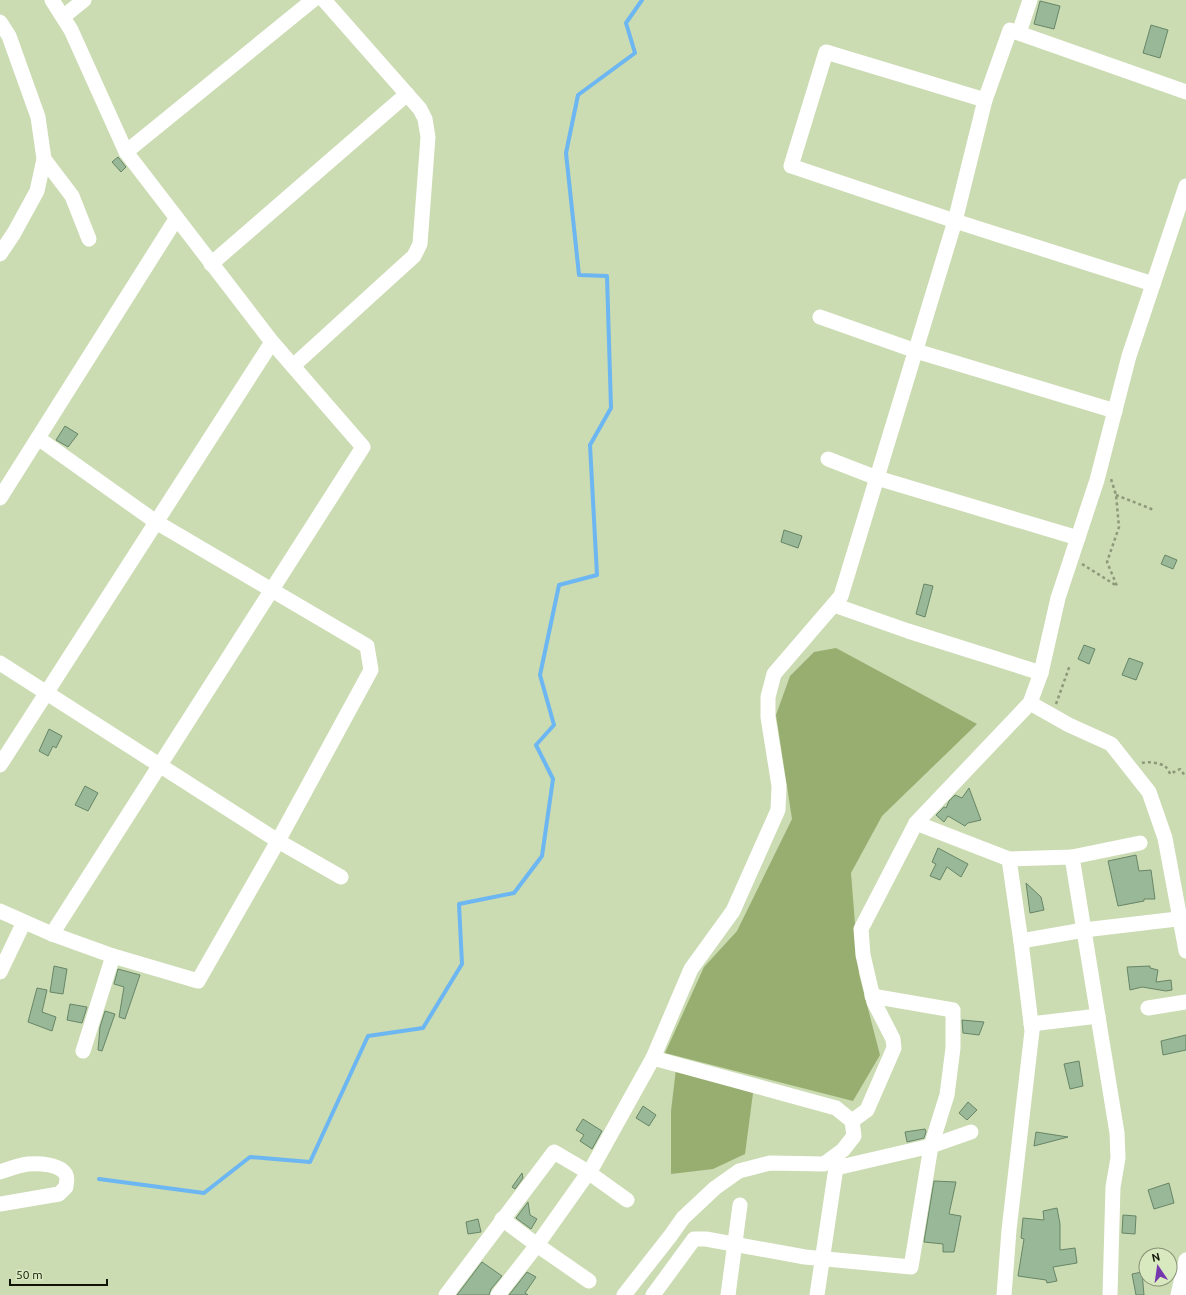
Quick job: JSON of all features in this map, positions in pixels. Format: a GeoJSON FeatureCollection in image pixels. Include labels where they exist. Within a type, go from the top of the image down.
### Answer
{"type":"FeatureCollection","features":[{"type":"Feature","properties":{"kind":"street"},"geometry":{"type":"LineString","coordinates":[[52,0],[71,30],[126,152],[272,342],[363,447],[52,934]]}},
{"type":"Feature","properties":{"kind":"street"},"geometry":{"type":"LineString","coordinates":[[63,17],[84,0]]}},
{"type":"Feature","properties":{"kind":"street"},"geometry":{"type":"LineString","coordinates":[[126,152],[313,0]]}},
{"type":"Feature","properties":{"kind":"street"},"geometry":{"type":"LineString","coordinates":[[293,366],[414,256],[420,244],[428,137],[425,120],[420,109],[324,0]]}},
{"type":"Feature","properties":{"kind":"street"},"geometry":{"type":"LineString","coordinates":[[1019,33],[1030,0]]}},
{"type":"Feature","properties":{"kind":"street"},"geometry":{"type":"LineString","coordinates":[[0,22],[9,36],[38,117],[44,159],[37,191],[14,233],[0,254]]}},
{"type":"Feature","properties":{"kind":"street"},"geometry":{"type":"LineString","coordinates":[[498,1295],[593,1166],[653,1058],[691,969],[733,912],[778,810],[779,786],[768,717],[768,697],[774,674],[841,596],[955,222],[985,100],[1010,30],[1186,92]]}},
{"type":"Feature","properties":{"kind":"street"},"geometry":{"type":"LineString","coordinates":[[985,100],[826,52],[791,166],[955,222],[1153,284]]}},
{"type":"Feature","properties":{"kind":"street"},"geometry":{"type":"LineString","coordinates":[[211,264],[407,94]]}},
{"type":"Feature","properties":{"kind":"street"},"geometry":{"type":"LineString","coordinates":[[44,159],[72,196],[90,239]]}},
{"type":"Feature","properties":{"kind":"street"},"geometry":{"type":"LineString","coordinates":[[852,1121],[867,1110],[894,1048],[893,1039],[872,996],[864,955],[861,929],[916,823],[1030,703],[1041,673],[1058,598],[1104,456],[1129,356],[1186,186]]}},
{"type":"Feature","properties":{"kind":"street"},"geometry":{"type":"LineString","coordinates":[[0,498],[176,219]]}},
{"type":"Feature","properties":{"kind":"street"},"geometry":{"type":"LineString","coordinates":[[820,318],[916,351],[1115,411]]}},
{"type":"Feature","properties":{"kind":"street"},"geometry":{"type":"LineString","coordinates":[[0,765],[272,342]]}},
{"type":"Feature","properties":{"kind":"street"},"geometry":{"type":"LineString","coordinates":[[0,911],[52,934],[114,956],[198,981],[278,841],[371,670],[367,646],[156,522],[38,438]]}},
{"type":"Feature","properties":{"kind":"street"},"geometry":{"type":"LineString","coordinates":[[828,459],[877,478],[1078,538]]}},
{"type":"Feature","properties":{"kind":"street"},"geometry":{"type":"LineString","coordinates":[[834,604],[908,631],[1041,673]]}},
{"type":"Feature","properties":{"kind":"street"},"geometry":{"type":"LineString","coordinates":[[0,663],[278,841],[341,877]]}},
{"type":"Feature","properties":{"kind":"street"},"geometry":{"type":"LineString","coordinates":[[1030,703],[1110,744],[1149,792],[1163,831],[1183,919],[1186,951]]}},
{"type":"Feature","properties":{"kind":"street"},"geometry":{"type":"LineString","coordinates":[[916,823],[1009,859],[1072,857],[1140,843]]}},
{"type":"Feature","properties":{"kind":"street"},"geometry":{"type":"LineString","coordinates":[[1072,857],[1117,1133],[1118,1158],[1113,1187],[1110,1295]]}},
{"type":"Feature","properties":{"kind":"street"},"geometry":{"type":"LineString","coordinates":[[1004,1295],[1009,1230],[1032,1031],[1009,859]]}},
{"type":"Feature","properties":{"kind":"street"},"geometry":{"type":"LineString","coordinates":[[1021,941],[1084,930],[1183,919]]}},
{"type":"Feature","properties":{"kind":"street"},"geometry":{"type":"LineString","coordinates":[[0,972],[24,922]]}},
{"type":"Feature","properties":{"kind":"street"},"geometry":{"type":"LineString","coordinates":[[83,1051],[114,956]]}},
{"type":"Feature","properties":{"kind":"street"},"geometry":{"type":"LineString","coordinates":[[652,1295],[694,1239],[706,1239],[805,1258],[911,1267],[930,1146],[947,1095],[953,1048],[953,1010],[872,996]]}},
{"type":"Feature","properties":{"kind":"street"},"geometry":{"type":"LineString","coordinates":[[1148,1008],[1186,1002]]}},
{"type":"Feature","properties":{"kind":"street"},"geometry":{"type":"LineString","coordinates":[[1032,1024],[1098,1016]]}},
{"type":"Feature","properties":{"kind":"street"},"geometry":{"type":"LineString","coordinates":[[653,1058],[836,1108],[852,1121],[854,1136],[843,1150],[837,1161],[817,1295]]}},
{"type":"Feature","properties":{"kind":"street"},"geometry":{"type":"LineString","coordinates":[[624,1295],[683,1218],[715,1188],[739,1171],[770,1164],[824,1164],[930,1146],[971,1132]]}},
{"type":"Feature","properties":{"kind":"street"},"geometry":{"type":"LineString","coordinates":[[446,1295],[554,1152],[588,1172],[627,1200]]}},
{"type":"Feature","properties":{"kind":"street"},"geometry":{"type":"LineString","coordinates":[[0,1172],[28,1164],[49,1164],[62,1170],[66,1174],[67,1180],[66,1187],[58,1194],[0,1204]]}},
{"type":"Feature","properties":{"kind":"street"},"geometry":{"type":"LineString","coordinates":[[728,1295],[740,1206]]}},
{"type":"Feature","properties":{"kind":"street"},"geometry":{"type":"LineString","coordinates":[[502,1219],[536,1245],[589,1281]]}},
{"type":"Feature","properties":{"kind":"street"},"geometry":{"type":"LineString","coordinates":[[1178,1295],[1186,1260]]}},
{"type":"Feature","properties":{"kind":"path"},"geometry":{"type":"LineString","coordinates":[[1071,558],[1117,586],[1107,562],[1119,527],[1116,494],[1104,456]]}},
{"type":"Feature","properties":{"kind":"path"},"geometry":{"type":"LineString","coordinates":[[1116,494],[1154,510]]}},
{"type":"Feature","properties":{"kind":"path"},"geometry":{"type":"LineString","coordinates":[[1051,715],[1070,666]]}},
{"type":"Feature","properties":{"kind":"path"},"geometry":{"type":"LineString","coordinates":[[1124,761],[1134,761],[1139,764],[1145,762],[1160,764],[1166,767],[1170,774],[1180,769],[1186,777]]}},
{"type":"Feature","properties":{"kind":"green space"},"geometry":{"type":"Polygon","coordinates":[[[836,648],[977,724],[882,816],[851,873],[859,974],[880,1055],[853,1101],[665,1053],[704,967],[737,931],[792,819],[776,715],[790,676],[814,652],[836,648]]]}},
{"type":"Feature","properties":{"kind":"green space"},"geometry":{"type":"Polygon","coordinates":[[[676,1069],[753,1093],[745,1154],[713,1169],[671,1174],[671,1111],[676,1069]]]}},
{"type":"Feature","properties":{"kind":"building"},"geometry":{"type":"Polygon","coordinates":[[[1040,1],[1060,6],[1054,29],[1034,24],[1040,1]]]}},
{"type":"Feature","properties":{"kind":"building"},"geometry":{"type":"Polygon","coordinates":[[[1151,25],[1168,30],[1160,58],[1143,53],[1151,25]]]}},
{"type":"Feature","properties":{"kind":"building"},"geometry":{"type":"Polygon","coordinates":[[[118,157],[126,167],[121,172],[112,162],[118,157]]]}},
{"type":"Feature","properties":{"kind":"building"},"geometry":{"type":"Polygon","coordinates":[[[65,426],[78,434],[68,447],[56,440],[65,426]]]}},
{"type":"Feature","properties":{"kind":"building"},"geometry":{"type":"Polygon","coordinates":[[[784,530],[802,536],[798,548],[781,542],[784,530]]]}},
{"type":"Feature","properties":{"kind":"building"},"geometry":{"type":"Polygon","coordinates":[[[1165,555],[1177,560],[1173,569],[1161,564],[1165,555]]]}},
{"type":"Feature","properties":{"kind":"building"},"geometry":{"type":"Polygon","coordinates":[[[924,584],[933,586],[925,617],[916,614],[924,584]]]}},
{"type":"Feature","properties":{"kind":"building"},"geometry":{"type":"Polygon","coordinates":[[[1084,645],[1095,649],[1089,664],[1078,659],[1084,645]]]}},
{"type":"Feature","properties":{"kind":"building"},"geometry":{"type":"Polygon","coordinates":[[[1129,658],[1143,663],[1136,680],[1122,675],[1129,658]]]}},
{"type":"Feature","properties":{"kind":"building"},"geometry":{"type":"Polygon","coordinates":[[[49,729],[62,736],[56,748],[53,746],[48,756],[39,751],[49,729]]]}},
{"type":"Feature","properties":{"kind":"building"},"geometry":{"type":"Polygon","coordinates":[[[85,786],[98,793],[88,811],[75,805],[85,786]]]}},
{"type":"Feature","properties":{"kind":"building"},"geometry":{"type":"Polygon","coordinates":[[[969,788],[981,820],[968,823],[965,826],[948,816],[944,822],[936,815],[944,807],[946,808],[949,801],[955,795],[962,798],[969,788]]]}},
{"type":"Feature","properties":{"kind":"building"},"geometry":{"type":"Polygon","coordinates":[[[938,848],[968,864],[961,877],[947,867],[940,880],[930,876],[936,864],[932,862],[938,848]]]}},
{"type":"Feature","properties":{"kind":"building"},"geometry":{"type":"Polygon","coordinates":[[[1136,855],[1139,871],[1151,870],[1155,899],[1144,899],[1144,901],[1118,906],[1108,861],[1136,855]]]}},
{"type":"Feature","properties":{"kind":"building"},"geometry":{"type":"Polygon","coordinates":[[[1026,883],[1041,897],[1044,910],[1030,913],[1026,883]]]}},
{"type":"Feature","properties":{"kind":"building"},"geometry":{"type":"Polygon","coordinates":[[[54,966],[67,969],[63,994],[50,992],[54,966]]]}},
{"type":"Feature","properties":{"kind":"building"},"geometry":{"type":"Polygon","coordinates":[[[1150,966],[1150,968],[1158,970],[1156,982],[1171,980],[1172,990],[1166,991],[1142,987],[1130,990],[1127,967],[1150,966]]]}},
{"type":"Feature","properties":{"kind":"building"},"geometry":{"type":"Polygon","coordinates":[[[118,969],[140,975],[125,1019],[119,1017],[124,987],[114,984],[118,969]]]}},
{"type":"Feature","properties":{"kind":"building"},"geometry":{"type":"Polygon","coordinates":[[[37,988],[47,990],[42,1012],[56,1017],[52,1031],[28,1022],[37,988]]]}},
{"type":"Feature","properties":{"kind":"building"},"geometry":{"type":"Polygon","coordinates":[[[70,1004],[87,1007],[82,1023],[67,1020],[70,1004]]]}},
{"type":"Feature","properties":{"kind":"building"},"geometry":{"type":"Polygon","coordinates":[[[105,1011],[115,1014],[102,1051],[98,1050],[100,1027],[105,1011]]]}},
{"type":"Feature","properties":{"kind":"building"},"geometry":{"type":"Polygon","coordinates":[[[962,1020],[984,1022],[979,1035],[963,1033],[962,1020]]]}},
{"type":"Feature","properties":{"kind":"building"},"geometry":{"type":"Polygon","coordinates":[[[1186,1035],[1186,1050],[1163,1055],[1161,1041],[1186,1035]]]}},
{"type":"Feature","properties":{"kind":"building"},"geometry":{"type":"Polygon","coordinates":[[[1079,1061],[1083,1086],[1070,1089],[1064,1064],[1079,1061]]]}},
{"type":"Feature","properties":{"kind":"building"},"geometry":{"type":"Polygon","coordinates":[[[968,1102],[977,1110],[967,1120],[959,1113],[968,1102]]]}},
{"type":"Feature","properties":{"kind":"building"},"geometry":{"type":"Polygon","coordinates":[[[643,1106],[656,1115],[649,1126],[636,1118],[643,1106]]]}},
{"type":"Feature","properties":{"kind":"building"},"geometry":{"type":"Polygon","coordinates":[[[583,1119],[602,1131],[592,1149],[580,1141],[584,1135],[576,1130],[583,1119]]]}},
{"type":"Feature","properties":{"kind":"building"},"geometry":{"type":"Polygon","coordinates":[[[925,1129],[926,1132],[924,1138],[907,1142],[905,1132],[925,1129]]]}},
{"type":"Feature","properties":{"kind":"building"},"geometry":{"type":"Polygon","coordinates":[[[1036,1132],[1068,1137],[1034,1146],[1036,1132]]]}},
{"type":"Feature","properties":{"kind":"building"},"geometry":{"type":"Polygon","coordinates":[[[522,1173],[523,1178],[515,1189],[512,1187],[522,1173]]]}},
{"type":"Feature","properties":{"kind":"building"},"geometry":{"type":"Polygon","coordinates":[[[934,1181],[956,1182],[949,1214],[961,1216],[954,1252],[943,1252],[943,1244],[924,1242],[934,1181]]]}},
{"type":"Feature","properties":{"kind":"building"},"geometry":{"type":"Polygon","coordinates":[[[1169,1183],[1174,1203],[1154,1209],[1148,1190],[1169,1183]]]}},
{"type":"Feature","properties":{"kind":"building"},"geometry":{"type":"Polygon","coordinates":[[[528,1202],[530,1215],[537,1219],[531,1229],[516,1218],[528,1202]]]}},
{"type":"Feature","properties":{"kind":"building"},"geometry":{"type":"Polygon","coordinates":[[[1057,1208],[1060,1224],[1060,1250],[1075,1248],[1077,1263],[1053,1267],[1057,1281],[1047,1283],[1046,1280],[1018,1276],[1024,1239],[1021,1238],[1023,1218],[1044,1220],[1043,1211],[1057,1208]]]}},
{"type":"Feature","properties":{"kind":"building"},"geometry":{"type":"Polygon","coordinates":[[[1123,1215],[1136,1216],[1135,1234],[1122,1233],[1123,1215]]]}},
{"type":"Feature","properties":{"kind":"building"},"geometry":{"type":"Polygon","coordinates":[[[478,1219],[481,1232],[468,1234],[466,1222],[478,1219]]]}},
{"type":"Feature","properties":{"kind":"building"},"geometry":{"type":"Polygon","coordinates":[[[482,1262],[502,1276],[491,1289],[489,1295],[457,1295],[482,1262]]]}},
{"type":"Feature","properties":{"kind":"building"},"geometry":{"type":"Polygon","coordinates":[[[527,1272],[536,1277],[525,1293],[528,1295],[509,1295],[527,1272]]]}},
{"type":"Feature","properties":{"kind":"building"},"geometry":{"type":"Polygon","coordinates":[[[1138,1273],[1138,1287],[1143,1287],[1144,1295],[1136,1295],[1132,1274],[1138,1273]]]}},
{"type":"Feature","properties":{"kind":"waterway"},"geometry":{"type":"LineString","coordinates":[[99,1179],[204,1193],[250,1157],[310,1162],[368,1036],[423,1028],[462,964],[459,904],[514,893],[542,856],[553,779],[536,745],[554,725],[540,675],[559,585],[597,575],[590,445],[611,408],[607,276],[579,275],[566,153],[578,95],[635,53],[626,23],[642,0]]}}]}
